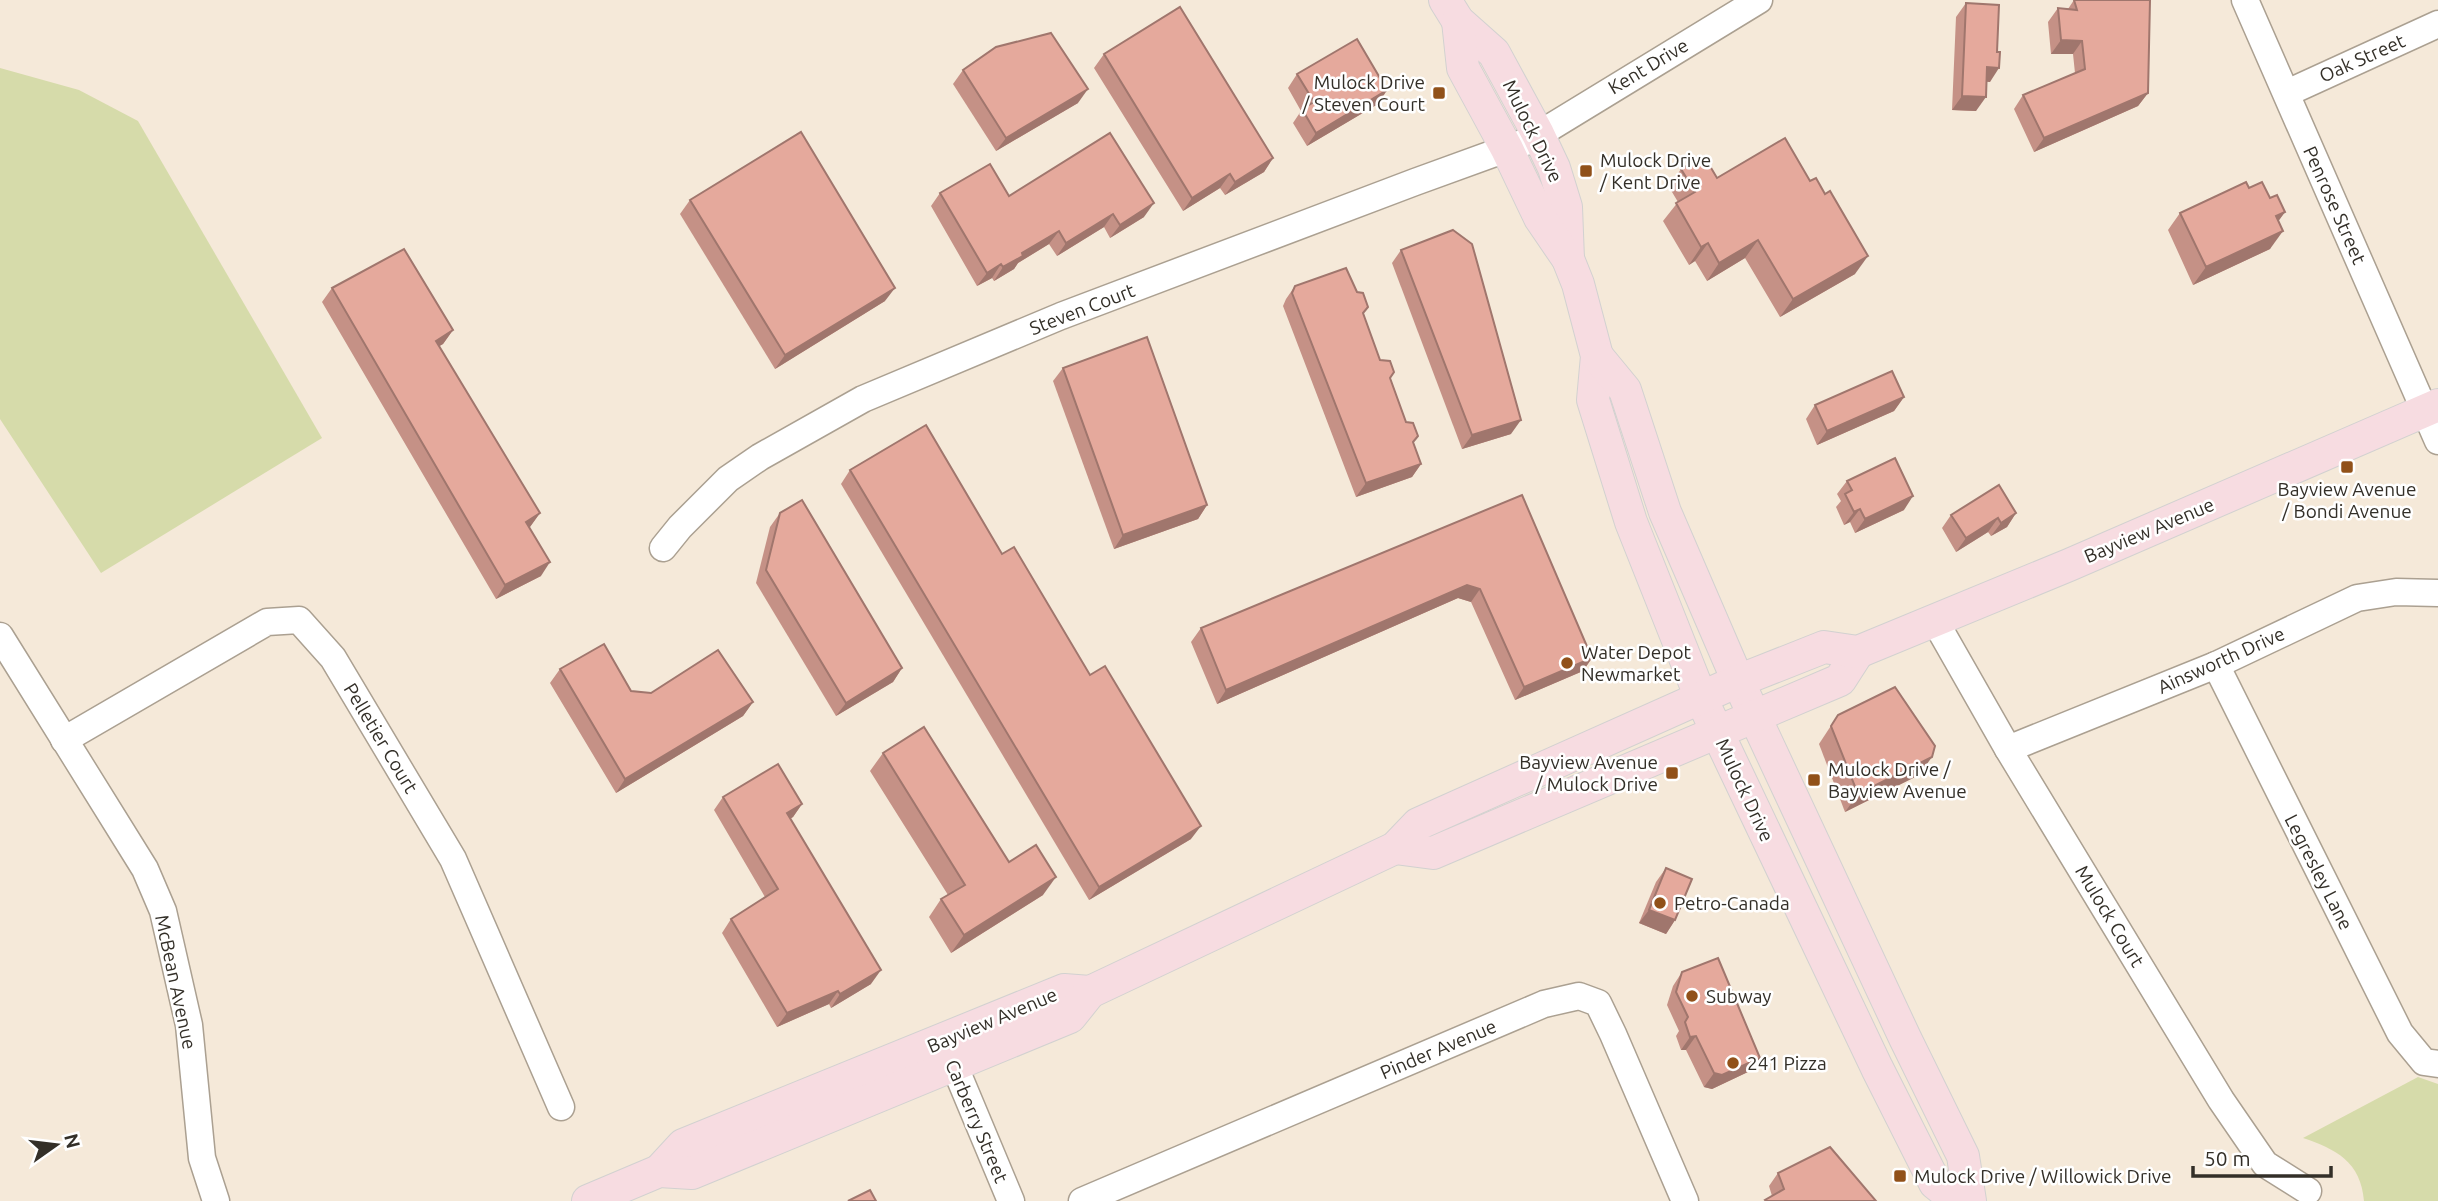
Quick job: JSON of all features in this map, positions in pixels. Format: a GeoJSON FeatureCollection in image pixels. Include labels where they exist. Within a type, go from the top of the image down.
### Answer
{"type":"FeatureCollection","features":[{"type":"Feature","properties":{"kind":"main road","name":"Mulock Drive"},"geometry":{"type":"LineString","coordinates":[[1452,10],[1493,52],[1554,168],[1566,207],[1569,259]]}},
{"type":"Feature","properties":{"kind":"main road","name":"Mulock Drive"},"geometry":{"type":"LineString","coordinates":[[1452,10],[1463,68],[1507,149],[1540,219],[1569,259],[1597,356],[1593,400],[1631,522],[1701,698],[1872,1059],[1935,1183],[1957,1201]]}},
{"type":"Feature","properties":{"kind":"main road","name":"Mulock Drive"},"geometry":{"type":"LineString","coordinates":[[1597,356],[1625,390],[1665,512],[1738,681],[1963,1156],[1970,1201]]}},
{"type":"Feature","properties":{"kind":"main road","name":"Bayview Avenue"},"geometry":{"type":"LineString","coordinates":[[588,1201],[659,1171],[683,1145],[949,1052],[1064,990],[1090,992],[1395,848],[1418,824],[1738,681],[1824,647],[1858,652],[2432,408]]}},
{"type":"Feature","properties":{"kind":"main road"},"geometry":{"type":"LineString","coordinates":[[1395,848],[1433,853],[1840,680],[1858,652]]}},
{"type":"Feature","properties":{"kind":"street","name":"Kent Drive"},"geometry":{"type":"LineString","coordinates":[[1538,134],[1759,0]]}},
{"type":"Feature","properties":{"kind":"street","name":"Penrose Street"},"geometry":{"type":"LineString","coordinates":[[2245,0],[2432,408],[2438,442]]}},
{"type":"Feature","properties":{"kind":"street","name":"Oak Street"},"geometry":{"type":"LineString","coordinates":[[2287,93],[2438,24]]}},
{"type":"Feature","properties":{"kind":"street","name":"Steven Court"},"geometry":{"type":"LineString","coordinates":[[663,548],[728,479],[760,457],[863,399],[1061,316],[1528,141],[1538,134]]}},
{"type":"Feature","properties":{"kind":"street","name":"Ainsworth Drive"},"geometry":{"type":"LineString","coordinates":[[2008,749],[2216,665],[2357,598],[2396,592],[2438,593]]}},
{"type":"Feature","properties":{"kind":"street","name":"Pelletier Court"},"geometry":{"type":"LineString","coordinates":[[64,740],[267,622],[299,620],[333,658],[453,859],[561,1107]]}},
{"type":"Feature","properties":{"kind":"street","name":"Mulock Court"},"geometry":{"type":"LineString","coordinates":[[1935,621],[2008,749],[2221,1100],[2265,1164],[2308,1191]]}},
{"type":"Feature","properties":{"kind":"street","name":"McBean Avenue"},"geometry":{"type":"LineString","coordinates":[[0,636],[145,869],[163,911],[189,1025],[202,1158],[216,1201]]}},
{"type":"Feature","properties":{"kind":"street","name":"Legresley Lane"},"geometry":{"type":"LineString","coordinates":[[2216,665],[2400,1033],[2424,1062],[2438,1064]]}},
{"type":"Feature","properties":{"kind":"street","name":"Pinder Avenue"},"geometry":{"type":"LineString","coordinates":[[1082,1201],[1544,1004],[1579,996],[1598,1003],[1613,1034],[1678,1199]]}},
{"type":"Feature","properties":{"kind":"street","name":"Carberry Street"},"geometry":{"type":"LineString","coordinates":[[949,1052],[1011,1201]]}},
{"type":"Feature","properties":{"kind":"green space"},"geometry":{"type":"Polygon","coordinates":[[[0,68],[79,90],[138,121],[322,438],[101,573],[0,419],[0,68]]]}},
{"type":"Feature","properties":{"kind":"green space"},"geometry":{"type":"Polygon","coordinates":[[[2418,1077],[2438,1084],[2438,1201],[2364,1201],[2358,1176],[2345,1159],[2326,1147],[2303,1138],[2418,1077]]]}},
{"type":"Feature","properties":{"kind":"building"},"geometry":{"type":"Polygon","coordinates":[[[2074,0],[2150,0],[2148,93],[2044,138],[2023,95],[2085,69],[2082,41],[2061,40],[2058,8],[2077,10],[2074,0]]]}},
{"type":"Feature","properties":{"kind":"building"},"geometry":{"type":"Polygon","coordinates":[[[1966,3],[1999,5],[1999,68],[1987,67],[1986,97],[1962,96],[1966,3]]]}},
{"type":"Feature","properties":{"kind":"building"},"geometry":{"type":"Polygon","coordinates":[[[1180,7],[1273,158],[1235,182],[1230,174],[1192,198],[1104,54],[1180,7]]]}},
{"type":"Feature","properties":{"kind":"building"},"geometry":{"type":"Polygon","coordinates":[[[1051,33],[1088,89],[1006,138],[963,70],[996,47],[1051,33]]]}},
{"type":"Feature","properties":{"kind":"building"},"geometry":{"type":"Polygon","coordinates":[[[1357,39],[1387,90],[1316,133],[1302,109],[1314,102],[1297,74],[1357,39]]]}},
{"type":"Feature","properties":{"kind":"building"},"geometry":{"type":"Polygon","coordinates":[[[801,132],[895,288],[785,355],[690,200],[801,132]]]}},
{"type":"Feature","properties":{"kind":"building"},"geometry":{"type":"Polygon","coordinates":[[[1110,133],[1154,203],[1120,225],[1113,214],[1066,243],[1059,231],[1022,253],[1023,256],[1003,267],[1001,264],[987,273],[940,193],[990,164],[1009,196],[1110,133]]]}},
{"type":"Feature","properties":{"kind":"building"},"geometry":{"type":"Polygon","coordinates":[[[1785,138],[1810,181],[1816,178],[1825,194],[1830,191],[1868,256],[1793,299],[1758,240],[1719,263],[1708,243],[1701,247],[1676,203],[1695,192],[1681,169],[1704,156],[1717,178],[1785,138]]]}},
{"type":"Feature","properties":{"kind":"building"},"geometry":{"type":"Polygon","coordinates":[[[2246,182],[2249,188],[2262,182],[2270,198],[2277,195],[2285,212],[2276,216],[2283,231],[2206,267],[2180,213],[2246,182]]]}},
{"type":"Feature","properties":{"kind":"building"},"geometry":{"type":"Polygon","coordinates":[[[1453,230],[1472,244],[1521,420],[1472,435],[1401,250],[1453,230]]]}},
{"type":"Feature","properties":{"kind":"building"},"geometry":{"type":"Polygon","coordinates":[[[404,249],[453,330],[436,341],[540,513],[526,522],[550,562],[505,585],[332,288],[404,249]]]}},
{"type":"Feature","properties":{"kind":"building"},"geometry":{"type":"Polygon","coordinates":[[[1346,268],[1357,292],[1363,293],[1368,307],[1363,313],[1380,360],[1390,361],[1394,372],[1390,378],[1406,422],[1413,423],[1418,436],[1413,442],[1421,464],[1366,483],[1292,293],[1295,286],[1346,268]]]}},
{"type":"Feature","properties":{"kind":"building"},"geometry":{"type":"Polygon","coordinates":[[[1147,337],[1207,505],[1123,535],[1063,368],[1147,337]]]}},
{"type":"Feature","properties":{"kind":"building"},"geometry":{"type":"Polygon","coordinates":[[[1892,371],[1904,397],[1827,431],[1815,405],[1892,371]]]}},
{"type":"Feature","properties":{"kind":"building"},"geometry":{"type":"Polygon","coordinates":[[[926,425],[1002,554],[1014,547],[1090,675],[1105,666],[1201,826],[1099,887],[850,470],[926,425]]]}},
{"type":"Feature","properties":{"kind":"building"},"geometry":{"type":"Polygon","coordinates":[[[1895,458],[1913,496],[1865,519],[1860,509],[1854,512],[1845,494],[1852,490],[1847,481],[1895,458]]]}},
{"type":"Feature","properties":{"kind":"building"},"geometry":{"type":"Polygon","coordinates":[[[1999,485],[2016,513],[2001,523],[1998,518],[1966,538],[1951,515],[1999,485]]]}},
{"type":"Feature","properties":{"kind":"building"},"geometry":{"type":"Polygon","coordinates":[[[1522,495],[1592,658],[1524,687],[1480,589],[1467,585],[1226,690],[1201,628],[1522,495]]]}},
{"type":"Feature","properties":{"kind":"building"},"geometry":{"type":"Polygon","coordinates":[[[802,500],[902,668],[846,703],[766,570],[780,513],[802,500]]]}},
{"type":"Feature","properties":{"kind":"building"},"geometry":{"type":"Polygon","coordinates":[[[604,644],[631,691],[651,693],[718,650],[753,702],[625,779],[560,669],[604,644]]]}},
{"type":"Feature","properties":{"kind":"building"},"geometry":{"type":"Polygon","coordinates":[[[1895,687],[1935,746],[1932,757],[1858,794],[1831,726],[1838,715],[1895,687]]]}},
{"type":"Feature","properties":{"kind":"building"},"geometry":{"type":"Polygon","coordinates":[[[924,727],[1009,862],[1036,845],[1056,877],[964,935],[941,899],[965,885],[883,753],[924,727]]]}},
{"type":"Feature","properties":{"kind":"building"},"geometry":{"type":"Polygon","coordinates":[[[778,764],[802,804],[787,813],[881,970],[840,994],[838,991],[787,1013],[731,919],[778,889],[723,797],[778,764]]]}},
{"type":"Feature","properties":{"kind":"building"},"geometry":{"type":"Polygon","coordinates":[[[1666,868],[1692,879],[1675,920],[1649,910],[1666,868]]]}},
{"type":"Feature","properties":{"kind":"building"},"geometry":{"type":"Polygon","coordinates":[[[1718,958],[1760,1058],[1722,1075],[1714,1073],[1696,1036],[1690,1037],[1685,1022],[1688,1017],[1676,992],[1682,972],[1718,958]]]}},
{"type":"Feature","properties":{"kind":"building"},"geometry":{"type":"Polygon","coordinates":[[[1830,1147],[1876,1201],[1765,1200],[1784,1189],[1778,1173],[1830,1147]]]}},
{"type":"Feature","properties":{"kind":"building"},"geometry":{"type":"Polygon","coordinates":[[[870,1190],[876,1201],[848,1201],[870,1190]]]}},
{"type":"Feature","properties":{"kind":"place","name":"Mulock Drive / Steven Court"},"geometry":{"type":"Point","coordinates":[1439,93]}},
{"type":"Feature","properties":{"kind":"place","name":"Mulock Drive / Kent Drive"},"geometry":{"type":"Point","coordinates":[1586,171]}},
{"type":"Feature","properties":{"kind":"place","name":"Bayview Avenue / Bondi Avenue"},"geometry":{"type":"Point","coordinates":[2347,467]}},
{"type":"Feature","properties":{"kind":"place","name":"Water Depot Newmarket"},"geometry":{"type":"Point","coordinates":[1567,663]}},
{"type":"Feature","properties":{"kind":"place","name":"Bayview Avenue / Mulock Drive"},"geometry":{"type":"Point","coordinates":[1672,773]}},
{"type":"Feature","properties":{"kind":"place","name":"Mulock Drive / Bayview Avenue"},"geometry":{"type":"Point","coordinates":[1814,780]}},
{"type":"Feature","properties":{"kind":"place","name":"Petro-Canada"},"geometry":{"type":"Point","coordinates":[1660,903]}},
{"type":"Feature","properties":{"kind":"place","name":"Subway"},"geometry":{"type":"Point","coordinates":[1692,996]}},
{"type":"Feature","properties":{"kind":"place","name":"241 Pizza"},"geometry":{"type":"Point","coordinates":[1733,1063]}},
{"type":"Feature","properties":{"kind":"place","name":"Mulock Drive / Willowick Drive"},"geometry":{"type":"Point","coordinates":[1900,1176]}}]}
